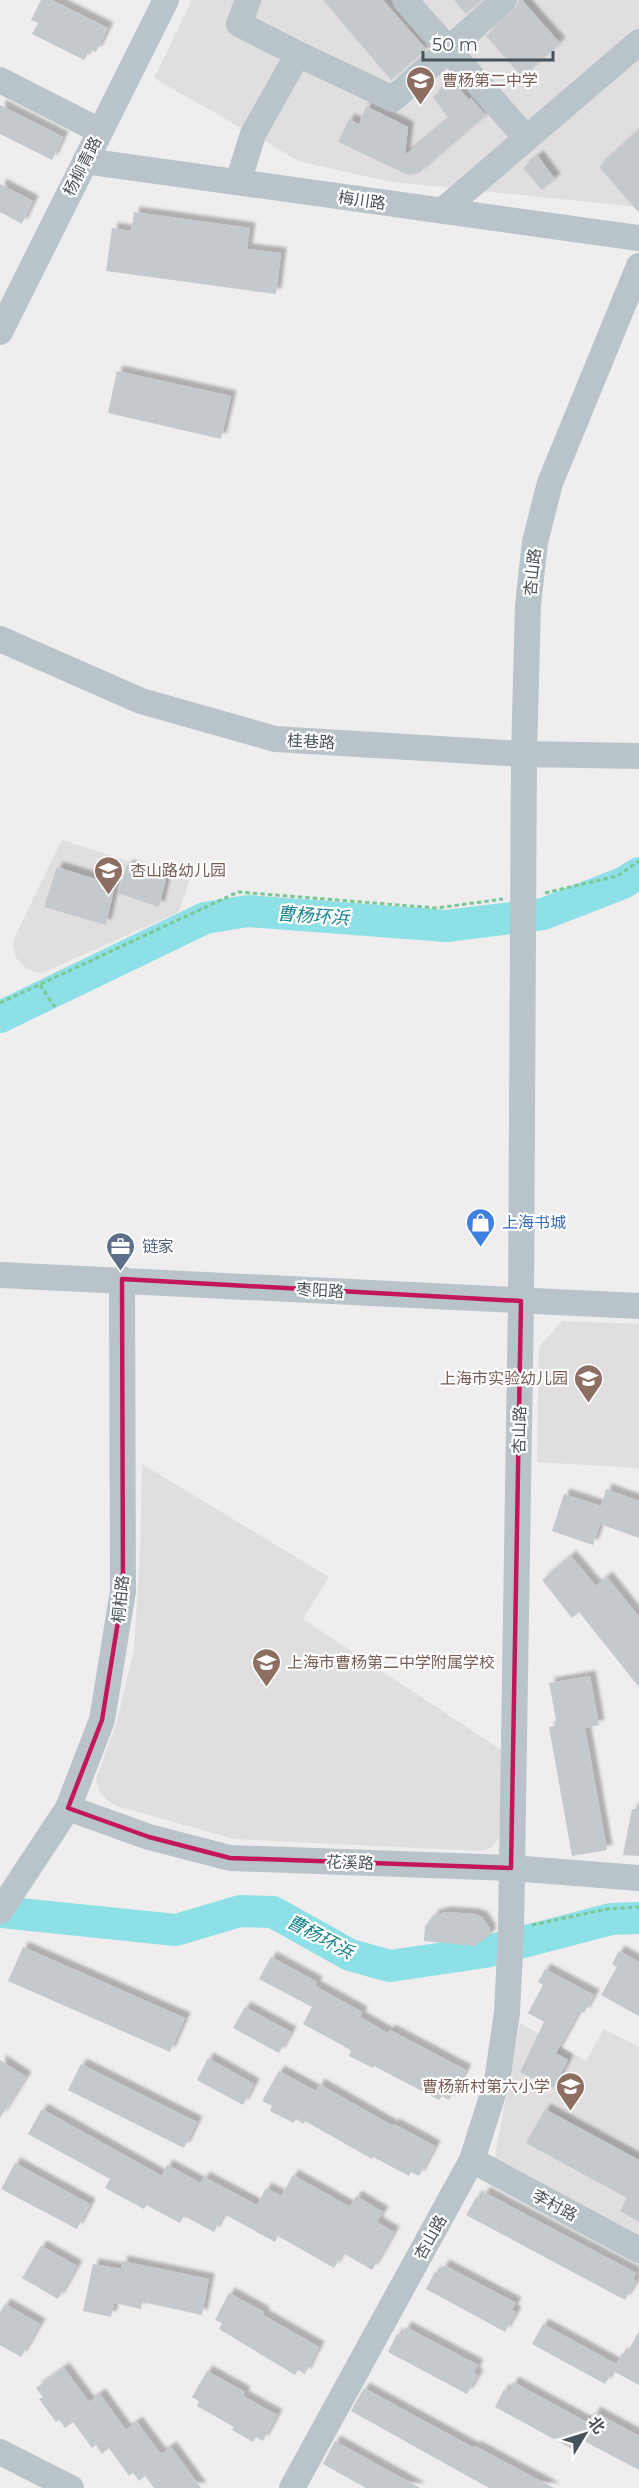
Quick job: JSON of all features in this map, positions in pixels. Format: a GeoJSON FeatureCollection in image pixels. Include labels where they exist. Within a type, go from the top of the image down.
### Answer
{"type":"FeatureCollection","features":[{"type":"Feature","properties":{"kind":"street","name":"杨柳青路"},"geometry":{"type":"LineString","coordinates":[[0,332],[166,0]]}},
{"type":"Feature","properties":{"kind":"street"},"geometry":{"type":"LineString","coordinates":[[248,0],[239,24],[393,99],[504,0]]}},
{"type":"Feature","properties":{"kind":"street"},"geometry":{"type":"LineString","coordinates":[[405,0],[526,138]]}},
{"type":"Feature","properties":{"kind":"street"},"geometry":{"type":"LineString","coordinates":[[442,211],[639,42]]}},
{"type":"Feature","properties":{"kind":"street"},"geometry":{"type":"LineString","coordinates":[[238,182],[253,134],[298,54]]}},
{"type":"Feature","properties":{"kind":"street"},"geometry":{"type":"LineString","coordinates":[[0,80],[100,131]]}},
{"type":"Feature","properties":{"kind":"street","name":"梅川路"},"geometry":{"type":"LineString","coordinates":[[85,161],[639,238]]}},
{"type":"Feature","properties":{"kind":"street","name":"杏山路"},"geometry":{"type":"LineString","coordinates":[[292,2488],[472,2160],[497,2081],[507,2013],[511,1930],[521,1301],[524,754],[528,605],[535,542],[550,483],[639,266]]}},
{"type":"Feature","properties":{"kind":"street","name":"桂巷路"},"geometry":{"type":"LineString","coordinates":[[0,639],[141,701],[275,739],[524,754],[639,756]]}},
{"type":"Feature","properties":{"kind":"street","name":"枣阳路"},"geometry":{"type":"LineString","coordinates":[[0,1275],[122,1279],[639,1306]]}},
{"type":"Feature","properties":{"kind":"street","name":"桐柏路"},"geometry":{"type":"LineString","coordinates":[[6,1903],[68,1808],[102,1720],[123,1592],[122,1279]]}},
{"type":"Feature","properties":{"kind":"street","name":"花溪路"},"geometry":{"type":"LineString","coordinates":[[68,1808],[149,1837],[230,1858],[512,1868],[639,1878]]}},
{"type":"Feature","properties":{"kind":"street","name":"李村路"},"geometry":{"type":"LineString","coordinates":[[472,2160],[639,2250]]}},
{"type":"Feature","properties":{"kind":"street"},"geometry":{"type":"LineString","coordinates":[[0,2452],[71,2488]]}},
{"type":"Feature","properties":{"kind":"path"},"geometry":{"type":"LineString","coordinates":[[0,1003],[238,892],[436,908],[524,898],[617,876],[639,861]]}},
{"type":"Feature","properties":{"kind":"path"},"geometry":{"type":"LineString","coordinates":[[40,985],[55,1007]]}},
{"type":"Feature","properties":{"kind":"path"},"geometry":{"type":"LineString","coordinates":[[511,1930],[607,1909],[639,1907]]}},
{"type":"Feature","properties":{"kind":"highlighted area"},"geometry":{"type":"Polygon","coordinates":[[[122,1279],[521,1301],[511,1868],[230,1858],[149,1837],[68,1808],[102,1720],[123,1591],[122,1279]]]}},
{"type":"Feature","properties":{"kind":"shaded area","name":"曹杨第二中学"},"geometry":{"type":"Polygon","coordinates":[[[192,0],[639,0],[639,207],[392,182],[301,162],[154,78],[192,0]]]}},
{"type":"Feature","properties":{"kind":"shaded area","name":"杏山路幼儿园"},"geometry":{"type":"Polygon","coordinates":[[[62,840],[189,881],[179,912],[40,974],[27,969],[16,958],[13,944],[62,840]]]}},
{"type":"Feature","properties":{"kind":"shaded area","name":"上海市实验幼儿园"},"geometry":{"type":"Polygon","coordinates":[[[562,1321],[639,1324],[639,1468],[537,1462],[539,1347],[562,1321]]]}},
{"type":"Feature","properties":{"kind":"shaded area","name":"上海市曹杨第二中学附属学校"},"geometry":{"type":"Polygon","coordinates":[[[142,1464],[329,1577],[303,1619],[501,1750],[502,1825],[498,1839],[492,1847],[481,1851],[234,1839],[120,1807],[108,1801],[99,1791],[96,1779],[116,1725],[134,1650],[142,1464]]]}},
{"type":"Feature","properties":{"kind":"shaded area","name":"曹杨新村第六小学"},"geometry":{"type":"Polygon","coordinates":[[[520,2023],[586,2061],[604,2029],[639,2047],[639,2241],[494,2161],[520,2023]]]}},
{"type":"Feature","properties":{"kind":"building"},"geometry":{"type":"Polygon","coordinates":[[[41,0],[52,0],[108,28],[96,52],[90,49],[84,60],[32,34],[38,23],[31,20],[41,0]]]}},
{"type":"Feature","properties":{"kind":"building"},"geometry":{"type":"Polygon","coordinates":[[[323,0],[383,0],[426,49],[391,80],[323,0]]]}},
{"type":"Feature","properties":{"kind":"building"},"geometry":{"type":"Polygon","coordinates":[[[454,0],[481,0],[466,14],[454,0]]]}},
{"type":"Feature","properties":{"kind":"building"},"geometry":{"type":"Polygon","coordinates":[[[519,0],[522,0],[560,43],[522,77],[486,36],[514,11],[519,0]]]}},
{"type":"Feature","properties":{"kind":"building"},"geometry":{"type":"Polygon","coordinates":[[[452,80],[486,115],[419,173],[408,175],[338,142],[349,119],[359,124],[366,106],[408,127],[405,155],[449,119],[433,97],[452,80]]]}},
{"type":"Feature","properties":{"kind":"building"},"geometry":{"type":"Polygon","coordinates":[[[0,105],[63,137],[52,160],[0,134],[0,105]]]}},
{"type":"Feature","properties":{"kind":"building"},"geometry":{"type":"Polygon","coordinates":[[[639,131],[639,213],[599,167],[639,131]]]}},
{"type":"Feature","properties":{"kind":"building"},"geometry":{"type":"Polygon","coordinates":[[[538,156],[555,179],[542,190],[523,168],[538,156]]]}},
{"type":"Feature","properties":{"kind":"building"},"geometry":{"type":"Polygon","coordinates":[[[0,184],[33,201],[22,224],[0,212],[0,184]]]}},
{"type":"Feature","properties":{"kind":"building"},"geometry":{"type":"Polygon","coordinates":[[[134,212],[250,228],[247,249],[281,253],[276,294],[106,271],[112,228],[131,231],[134,212]]]}},
{"type":"Feature","properties":{"kind":"building"},"geometry":{"type":"Polygon","coordinates":[[[117,371],[231,396],[221,439],[108,413],[117,371]]]}},
{"type":"Feature","properties":{"kind":"building"},"geometry":{"type":"Polygon","coordinates":[[[127,865],[166,879],[159,907],[118,893],[127,865]]]}},
{"type":"Feature","properties":{"kind":"building"},"geometry":{"type":"Polygon","coordinates":[[[57,867],[115,885],[106,925],[44,907],[57,867]]]}},
{"type":"Feature","properties":{"kind":"building"},"geometry":{"type":"Polygon","coordinates":[[[606,1489],[639,1501],[639,1538],[600,1524],[593,1545],[552,1531],[564,1494],[601,1506],[606,1489]]]}},
{"type":"Feature","properties":{"kind":"building"},"geometry":{"type":"Polygon","coordinates":[[[571,1556],[596,1586],[607,1577],[639,1617],[639,1687],[579,1612],[572,1618],[542,1580],[571,1556]]]}},
{"type":"Feature","properties":{"kind":"building"},"geometry":{"type":"Polygon","coordinates":[[[590,1676],[599,1725],[585,1728],[607,1850],[572,1856],[549,1727],[557,1725],[549,1683],[590,1676]]]}},
{"type":"Feature","properties":{"kind":"building"},"geometry":{"type":"Polygon","coordinates":[[[632,1809],[639,1809],[639,1856],[623,1855],[632,1809]]]}},
{"type":"Feature","properties":{"kind":"building"},"geometry":{"type":"Polygon","coordinates":[[[446,1912],[474,1914],[482,1917],[490,1929],[490,1935],[475,1946],[424,1941],[425,1926],[434,1915],[446,1912]]]}},
{"type":"Feature","properties":{"kind":"building"},"geometry":{"type":"Polygon","coordinates":[[[23,1947],[185,2018],[170,2052],[8,1981],[23,1947]]]}},
{"type":"Feature","properties":{"kind":"building"},"geometry":{"type":"Polygon","coordinates":[[[619,1951],[639,1962],[639,2016],[601,1995],[617,1967],[612,1964],[619,1951]]]}},
{"type":"Feature","properties":{"kind":"building"},"geometry":{"type":"Polygon","coordinates":[[[271,1957],[317,1982],[315,1986],[362,2012],[360,2017],[466,2070],[449,2100],[442,2096],[439,2100],[374,2066],[373,2068],[349,2056],[351,2051],[303,2024],[312,2007],[259,1979],[271,1957]]]}},
{"type":"Feature","properties":{"kind":"building"},"geometry":{"type":"Polygon","coordinates":[[[545,1969],[594,1995],[584,2013],[579,2011],[556,2053],[568,2060],[553,2089],[520,2072],[544,2022],[528,2013],[543,1985],[538,1982],[545,1969]]]}},
{"type":"Feature","properties":{"kind":"building"},"geometry":{"type":"Polygon","coordinates":[[[245,2007],[291,2032],[279,2053],[233,2028],[245,2007]]]}},
{"type":"Feature","properties":{"kind":"building"},"geometry":{"type":"Polygon","coordinates":[[[208,2058],[254,2084],[243,2105],[197,2080],[208,2058]]]}},
{"type":"Feature","properties":{"kind":"building"},"geometry":{"type":"Polygon","coordinates":[[[0,2060],[26,2077],[0,2118],[0,2060]]]}},
{"type":"Feature","properties":{"kind":"building"},"geometry":{"type":"Polygon","coordinates":[[[81,2064],[197,2122],[184,2148],[68,2090],[81,2064]]]}},
{"type":"Feature","properties":{"kind":"building"},"geometry":{"type":"Polygon","coordinates":[[[279,2071],[316,2091],[319,2084],[393,2126],[394,2124],[435,2146],[419,2176],[411,2172],[409,2176],[373,2157],[372,2159],[305,2121],[304,2124],[296,2119],[294,2123],[270,2111],[272,2106],[262,2101],[279,2071]]]}},
{"type":"Feature","properties":{"kind":"building"},"geometry":{"type":"Polygon","coordinates":[[[42,2109],[162,2176],[167,2165],[201,2183],[204,2177],[257,2205],[266,2188],[281,2196],[293,2175],[350,2207],[356,2196],[383,2212],[377,2222],[394,2232],[372,2270],[343,2253],[334,2268],[278,2236],[275,2242],[224,2214],[214,2232],[184,2216],[180,2223],[146,2205],[144,2209],[105,2188],[110,2179],[28,2134],[42,2109]]]}},
{"type":"Feature","properties":{"kind":"building"},"geometry":{"type":"Polygon","coordinates":[[[545,2109],[639,2160],[639,2222],[620,2211],[627,2198],[526,2143],[545,2109]]]}},
{"type":"Feature","properties":{"kind":"building"},"geometry":{"type":"Polygon","coordinates":[[[15,2163],[90,2204],[77,2229],[1,2189],[15,2163]]]}},
{"type":"Feature","properties":{"kind":"building"},"geometry":{"type":"Polygon","coordinates":[[[484,2192],[636,2273],[633,2279],[636,2281],[625,2300],[466,2215],[477,2196],[481,2199],[484,2192]]]}},
{"type":"Feature","properties":{"kind":"building"},"geometry":{"type":"Polygon","coordinates":[[[41,2246],[77,2266],[58,2299],[22,2278],[41,2246]]]}},
{"type":"Feature","properties":{"kind":"building"},"geometry":{"type":"Polygon","coordinates":[[[122,2261],[209,2279],[202,2315],[142,2302],[141,2309],[114,2303],[111,2317],[83,2311],[93,2264],[121,2269],[122,2261]]]}},
{"type":"Feature","properties":{"kind":"building"},"geometry":{"type":"Polygon","coordinates":[[[444,2265],[516,2303],[512,2310],[516,2312],[505,2332],[426,2289],[435,2272],[439,2274],[444,2265]]]}},
{"type":"Feature","properties":{"kind":"building"},"geometry":{"type":"Polygon","coordinates":[[[229,2293],[319,2347],[305,2374],[298,2370],[295,2375],[219,2329],[222,2323],[215,2320],[229,2293]]]}},
{"type":"Feature","properties":{"kind":"building"},"geometry":{"type":"Polygon","coordinates":[[[5,2304],[40,2324],[21,2357],[0,2345],[0,2312],[5,2304]]]}},
{"type":"Feature","properties":{"kind":"building"},"geometry":{"type":"Polygon","coordinates":[[[543,2324],[616,2364],[605,2384],[532,2344],[543,2324]]]}},
{"type":"Feature","properties":{"kind":"building"},"geometry":{"type":"Polygon","coordinates":[[[406,2327],[478,2365],[474,2373],[478,2375],[467,2394],[388,2352],[397,2334],[401,2336],[406,2327]]]}},
{"type":"Feature","properties":{"kind":"building"},"geometry":{"type":"Polygon","coordinates":[[[639,2331],[639,2385],[613,2371],[622,2353],[626,2355],[639,2331]]]}},
{"type":"Feature","properties":{"kind":"building"},"geometry":{"type":"Polygon","coordinates":[[[64,2368],[89,2402],[100,2394],[126,2430],[137,2422],[161,2454],[171,2447],[201,2488],[154,2488],[145,2476],[139,2481],[133,2473],[129,2476],[109,2448],[102,2454],[96,2445],[92,2448],[73,2422],[65,2428],[59,2420],[56,2422],[39,2399],[43,2397],[36,2388],[64,2368]]]}},
{"type":"Feature","properties":{"kind":"building"},"geometry":{"type":"Polygon","coordinates":[[[207,2371],[245,2392],[243,2396],[277,2415],[263,2441],[256,2437],[253,2442],[232,2430],[234,2427],[197,2406],[199,2401],[192,2397],[207,2371]]]}},
{"type":"Feature","properties":{"kind":"building"},"geometry":{"type":"Polygon","coordinates":[[[513,2382],[585,2421],[590,2421],[595,2412],[639,2436],[639,2470],[580,2439],[574,2450],[495,2407],[504,2389],[508,2392],[513,2382]]]}},
{"type":"Feature","properties":{"kind":"building"},"geometry":{"type":"Polygon","coordinates":[[[364,2388],[474,2448],[475,2446],[554,2488],[489,2488],[351,2411],[364,2388]]]}},
{"type":"Feature","properties":{"kind":"building"},"geometry":{"type":"Polygon","coordinates":[[[335,2441],[420,2488],[366,2488],[323,2464],[335,2441]]]}},
{"type":"Feature","properties":{"kind":"waterway","name":"曹杨环浜"},"geometry":{"type":"LineString","coordinates":[[0,1017],[205,918],[248,911],[446,926],[543,914],[623,883],[639,873]]}},
{"type":"Feature","properties":{"kind":"waterway","name":"曹杨环浜"},"geometry":{"type":"LineString","coordinates":[[0,1912],[176,1930],[240,1911],[273,1912],[350,1955],[390,1966],[485,1952],[611,1919],[639,1918]]}},
{"type":"Feature","properties":{"kind":"place","name":"曹杨第二中学"},"geometry":{"type":"Point","coordinates":[421,106]}},
{"type":"Feature","properties":{"kind":"place","name":"杏山路幼儿园"},"geometry":{"type":"Point","coordinates":[109,896]}},
{"type":"Feature","properties":{"kind":"place","name":"上海书城"},"geometry":{"type":"Point","coordinates":[481,1248]}},
{"type":"Feature","properties":{"kind":"place","name":"链家"},"geometry":{"type":"Point","coordinates":[121,1272]}},
{"type":"Feature","properties":{"kind":"place","name":"上海市实验幼儿园"},"geometry":{"type":"Point","coordinates":[589,1404]}},
{"type":"Feature","properties":{"kind":"place","name":"上海市曹杨第二中学附属学校"},"geometry":{"type":"Point","coordinates":[266,1688]}},
{"type":"Feature","properties":{"kind":"place","name":"曹杨新村第六小学"},"geometry":{"type":"Point","coordinates":[571,2112]}}]}
